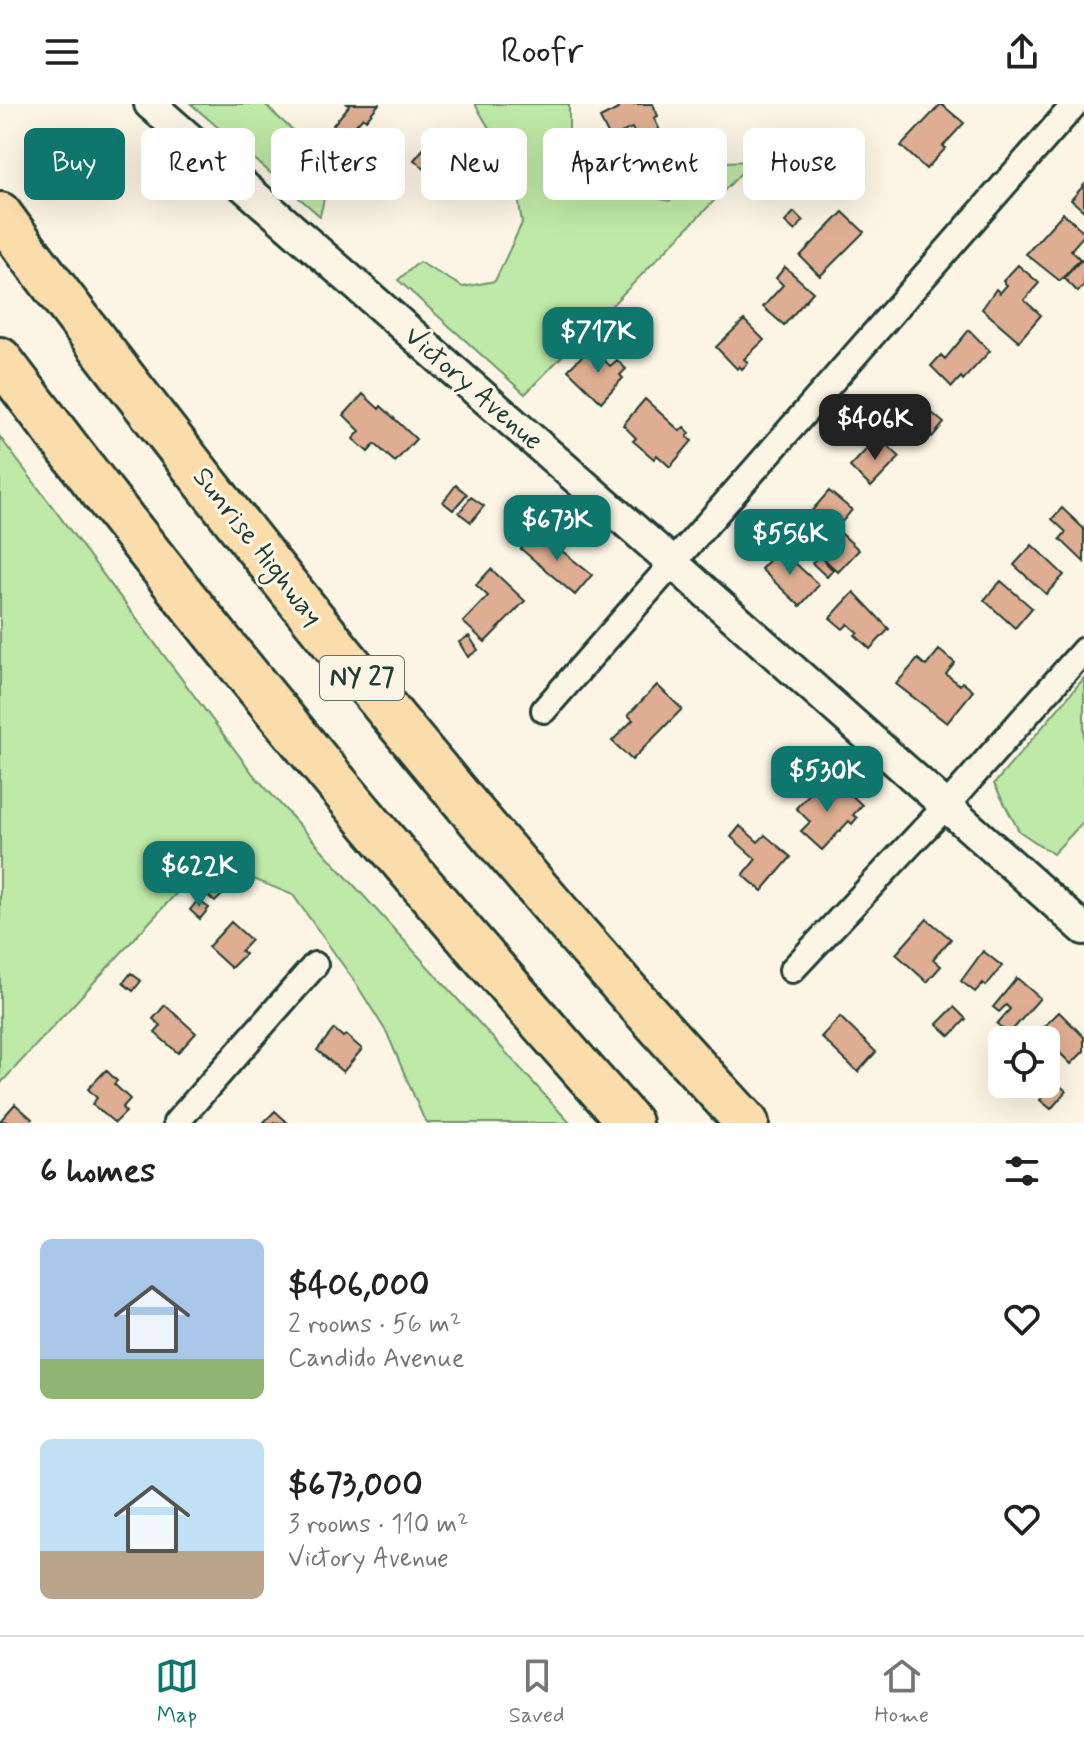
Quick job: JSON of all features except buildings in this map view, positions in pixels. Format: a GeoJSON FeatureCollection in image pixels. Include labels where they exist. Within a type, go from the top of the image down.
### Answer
{"type":"FeatureCollection","features":[{"type":"Feature","properties":{"kind":"highway","name":"Sunrise Highway"},"geometry":{"type":"LineString","coordinates":[[0,214],[259,551],[424,755],[584,941],[747,1123]]}},
{"type":"Feature","properties":{"kind":"highway","name":"NY 27"},"geometry":{"type":"LineString","coordinates":[[0,359],[123,521],[277,712],[453,922],[630,1123]]}},
{"type":"Feature","properties":{"kind":"street","name":"Victory Avenue"},"geometry":{"type":"LineString","coordinates":[[150,104],[1084,929]]}},
{"type":"Feature","properties":{"kind":"street"},"geometry":{"type":"LineString","coordinates":[[544,710],[1075,104]]}},
{"type":"Feature","properties":{"kind":"street"},"geometry":{"type":"LineString","coordinates":[[792,970],[947,805],[1084,650]]}},
{"type":"Feature","properties":{"kind":"street"},"geometry":{"type":"LineString","coordinates":[[176,1123],[315,965]]}},
{"type":"Feature","properties":{"kind":"green space"},"geometry":{"type":"Polygon","coordinates":[[[191,104],[265,104],[290,128],[271,128],[271,173],[255,160],[255,128],[219,128],[191,104]]]}},
{"type":"Feature","properties":{"kind":"green space"},"geometry":{"type":"Polygon","coordinates":[[[475,104],[569,104],[569,128],[543,128],[543,200],[715,200],[525,394],[398,280],[419,262],[463,287],[495,281],[522,223],[518,200],[527,200],[527,128],[489,128],[475,104]]]}},
{"type":"Feature","properties":{"kind":"green space"},"geometry":{"type":"Polygon","coordinates":[[[743,161],[743,171],[727,188],[727,162],[743,161]]]}},
{"type":"Feature","properties":{"kind":"green space"},"geometry":{"type":"Polygon","coordinates":[[[302,200],[323,200],[320,216],[302,200]]]}},
{"type":"Feature","properties":{"kind":"green space"},"geometry":{"type":"Polygon","coordinates":[[[0,437],[253,774],[570,1123],[428,1123],[387,1033],[293,895],[207,860],[0,1084],[0,437]]]}},
{"type":"Feature","properties":{"kind":"green space"},"geometry":{"type":"Polygon","coordinates":[[[1084,678],[1084,821],[1053,854],[1019,831],[994,784],[1084,678]]]}}]}
